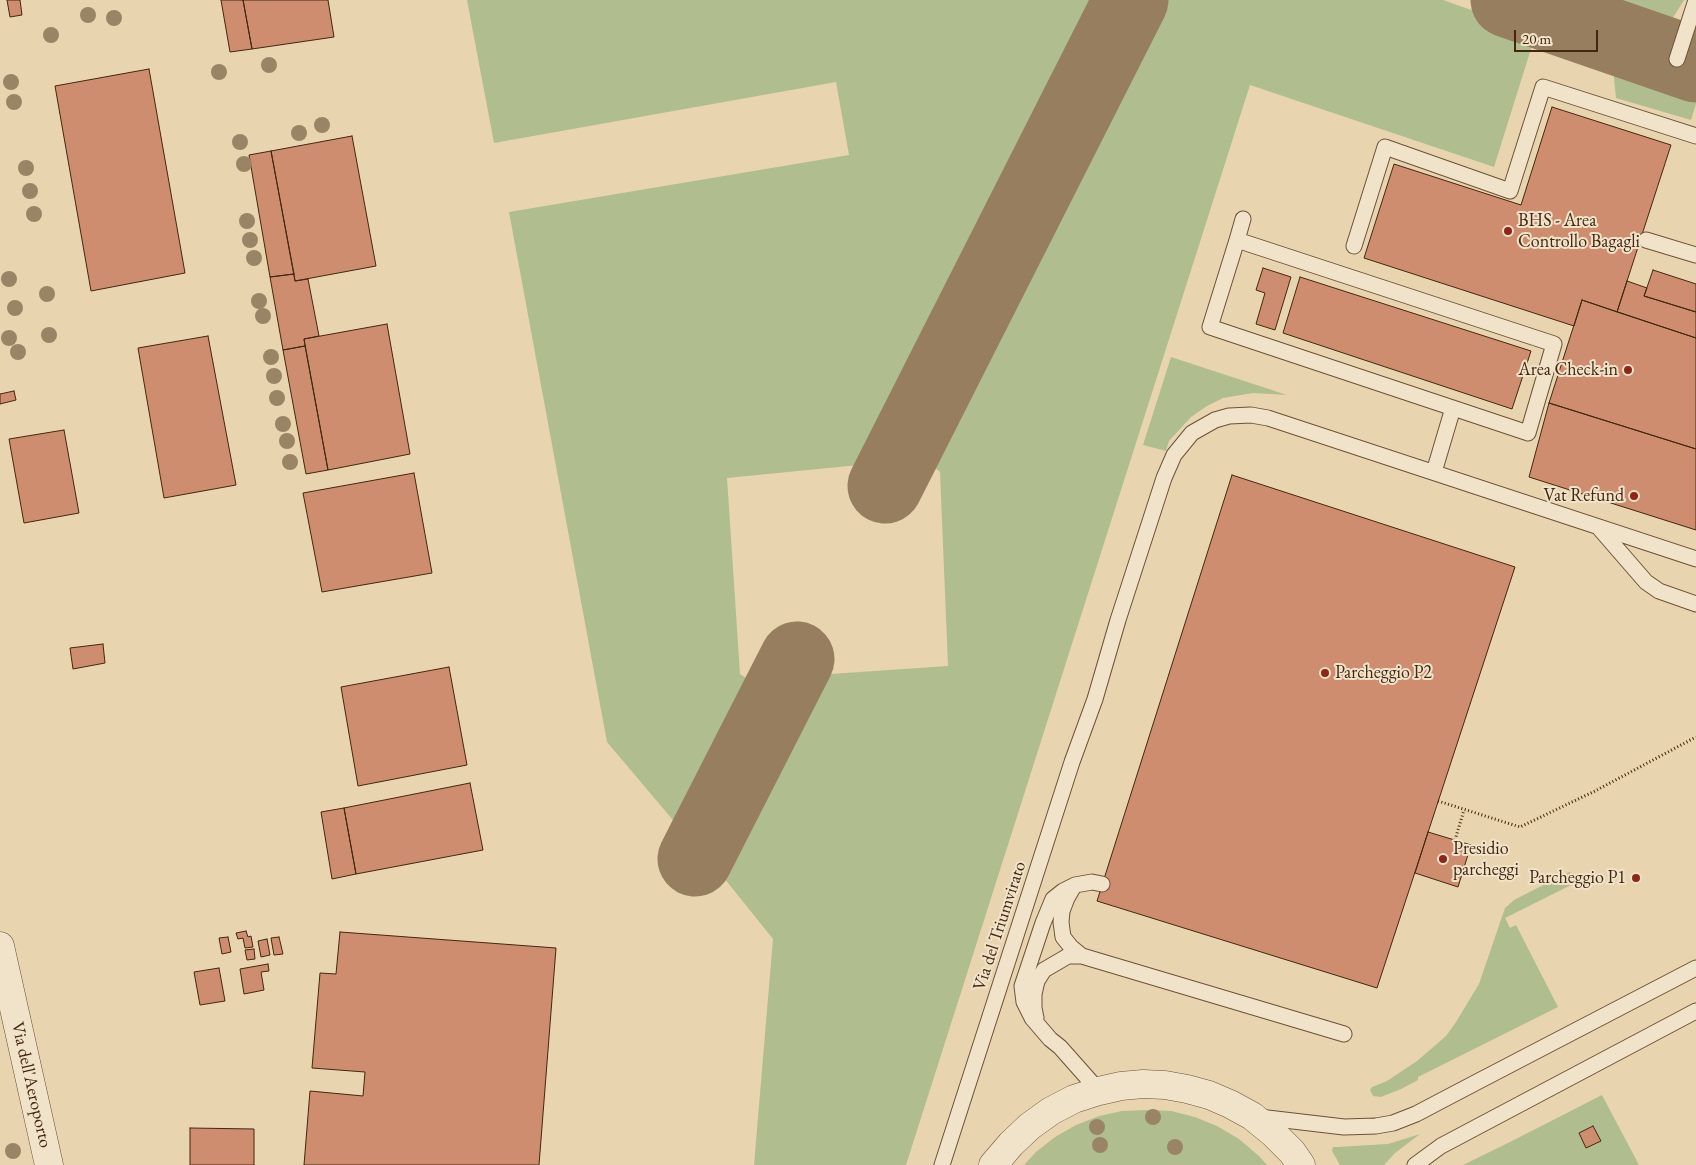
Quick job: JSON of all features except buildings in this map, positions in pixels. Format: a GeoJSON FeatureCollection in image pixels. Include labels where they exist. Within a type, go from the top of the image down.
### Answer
{"type":"FeatureCollection","features":[{"type":"Feature","properties":{"kind":"street","name":"Via dell'Aeroporto"},"geometry":{"type":"LineString","coordinates":[[0,946],[49,1165]]}},
{"type":"Feature","properties":{"kind":"street"},"geometry":{"type":"LineString","coordinates":[[993,1165],[1030,1126],[1059,1107],[1074,1099],[1099,1091],[1143,1084],[1188,1089],[1230,1104],[1252,1116],[1273,1133],[1292,1152],[1301,1165]]}},
{"type":"Feature","properties":{"kind":"lane"},"geometry":{"type":"LineString","coordinates":[[1677,59],[1696,0]]}},
{"type":"Feature","properties":{"kind":"lane"},"geometry":{"type":"LineString","coordinates":[[1354,246],[1385,147],[1510,191],[1543,87],[1696,136]]}},
{"type":"Feature","properties":{"kind":"lane"},"geometry":{"type":"LineString","coordinates":[[1237,240],[1554,344],[1528,434],[1210,327],[1243,219]]}},
{"type":"Feature","properties":{"kind":"lane"},"geometry":{"type":"LineString","coordinates":[[1646,240],[1696,255]]}},
{"type":"Feature","properties":{"kind":"lane"},"geometry":{"type":"LineString","coordinates":[[1434,472],[1453,408]]}},
{"type":"Feature","properties":{"kind":"lane","name":"Via del Triumvirato"},"geometry":{"type":"LineString","coordinates":[[942,1165],[1072,762],[1096,699],[1118,620],[1164,478],[1174,455],[1192,432],[1215,420],[1229,416],[1251,415],[1268,418],[1696,559]]}},
{"type":"Feature","properties":{"kind":"lane"},"geometry":{"type":"LineString","coordinates":[[1599,528],[1646,582],[1659,591],[1696,604]]}},
{"type":"Feature","properties":{"kind":"lane"},"geometry":{"type":"LineString","coordinates":[[1099,1091],[1060,1047],[1038,1027],[1024,1002],[1022,986],[1053,899],[1075,885],[1092,882],[1102,884]]}},
{"type":"Feature","properties":{"kind":"lane"},"geometry":{"type":"LineString","coordinates":[[1075,885],[1062,911],[1061,922],[1063,937],[1082,956]]}},
{"type":"Feature","properties":{"kind":"lane"},"geometry":{"type":"LineString","coordinates":[[1038,1027],[1034,1008],[1034,994],[1037,981],[1044,970],[1058,961],[1068,956],[1082,956],[1344,1034]]}},
{"type":"Feature","properties":{"kind":"lane"},"geometry":{"type":"LineString","coordinates":[[1252,1116],[1352,1126],[1376,1126],[1393,1123],[1416,1114],[1696,968]]}},
{"type":"Feature","properties":{"kind":"lane"},"geometry":{"type":"LineString","coordinates":[[1414,1165],[1434,1150],[1696,1011]]}},
{"type":"Feature","properties":{"kind":"path"},"geometry":{"type":"LineString","coordinates":[[1438,801],[1520,827],[1696,737]]}},
{"type":"Feature","properties":{"kind":"path"},"geometry":{"type":"LineString","coordinates":[[1455,840],[1464,810]]}},
{"type":"Feature","properties":{"kind":"green space"},"geometry":{"type":"Polygon","coordinates":[[[467,0],[1103,0],[869,464],[727,478],[740,674],[755,684],[683,832],[607,742],[509,212],[849,155],[836,82],[494,143],[467,0]]]}},
{"type":"Feature","properties":{"kind":"green space"},"geometry":{"type":"Polygon","coordinates":[[[1164,0],[1443,0],[1536,33],[1494,167],[1250,85],[906,1165],[754,1165],[773,939],[716,868],[816,675],[948,666],[940,472],[926,459],[1164,0]]]}},
{"type":"Feature","properties":{"kind":"green space"},"geometry":{"type":"Polygon","coordinates":[[[1566,0],[1684,0],[1664,32],[1566,0]]]}},
{"type":"Feature","properties":{"kind":"green space"},"geometry":{"type":"Polygon","coordinates":[[[1627,61],[1696,82],[1696,104],[1691,120],[1616,98],[1613,69],[1627,61]]]}},
{"type":"Feature","properties":{"kind":"green space"},"geometry":{"type":"Polygon","coordinates":[[[1171,357],[1287,395],[1253,393],[1223,398],[1191,417],[1169,441],[1166,451],[1143,445],[1171,357]]]}},
{"type":"Feature","properties":{"kind":"green space"},"geometry":{"type":"Polygon","coordinates":[[[1569,872],[1575,874],[1577,880],[1575,883],[1505,918],[1510,928],[1516,925],[1558,1007],[1418,1077],[1418,1080],[1401,1089],[1381,1097],[1373,1096],[1370,1090],[1372,1087],[1387,1081],[1417,1061],[1446,1036],[1456,1022],[1479,984],[1505,908],[1514,900],[1569,872]]]}},
{"type":"Feature","properties":{"kind":"green space"},"geometry":{"type":"Polygon","coordinates":[[[1602,1095],[1639,1165],[1463,1165],[1510,1142],[1602,1095]]]}},
{"type":"Feature","properties":{"kind":"green space"},"geometry":{"type":"Polygon","coordinates":[[[1122,1111],[1171,1111],[1195,1117],[1217,1126],[1239,1139],[1267,1165],[1024,1165],[1036,1152],[1055,1137],[1076,1125],[1099,1116],[1122,1111]]]}},
{"type":"Feature","properties":{"kind":"green space"},"geometry":{"type":"Polygon","coordinates":[[[1420,1134],[1395,1153],[1384,1165],[1340,1165],[1332,1151],[1333,1147],[1388,1144],[1420,1134]]]}},
{"type":"Feature","properties":{"kind":"taxiway"},"geometry":{"type":"LineString","coordinates":[[885,486],[1131,0]]}},
{"type":"Feature","properties":{"kind":"taxiway"},"geometry":{"type":"LineString","coordinates":[[1508,0],[1696,65]]}},
{"type":"Feature","properties":{"kind":"taxiway"},"geometry":{"type":"LineString","coordinates":[[695,859],[797,659]]}},
{"type":"Feature","properties":{"kind":"place","name":"BHS - Area Controllo Bagagli"},"geometry":{"type":"Point","coordinates":[1508,231]}},
{"type":"Feature","properties":{"kind":"place","name":"Area Check-in"},"geometry":{"type":"Point","coordinates":[1628,370]}},
{"type":"Feature","properties":{"kind":"place","name":"Vat Refund"},"geometry":{"type":"Point","coordinates":[1634,496]}},
{"type":"Feature","properties":{"kind":"place","name":"Parcheggio P2"},"geometry":{"type":"Point","coordinates":[1325,673]}},
{"type":"Feature","properties":{"kind":"place","name":"Presidio parcheggi"},"geometry":{"type":"Point","coordinates":[1443,859]}},
{"type":"Feature","properties":{"kind":"place","name":"Parcheggio P1"},"geometry":{"type":"Point","coordinates":[1636,878]}}]}
